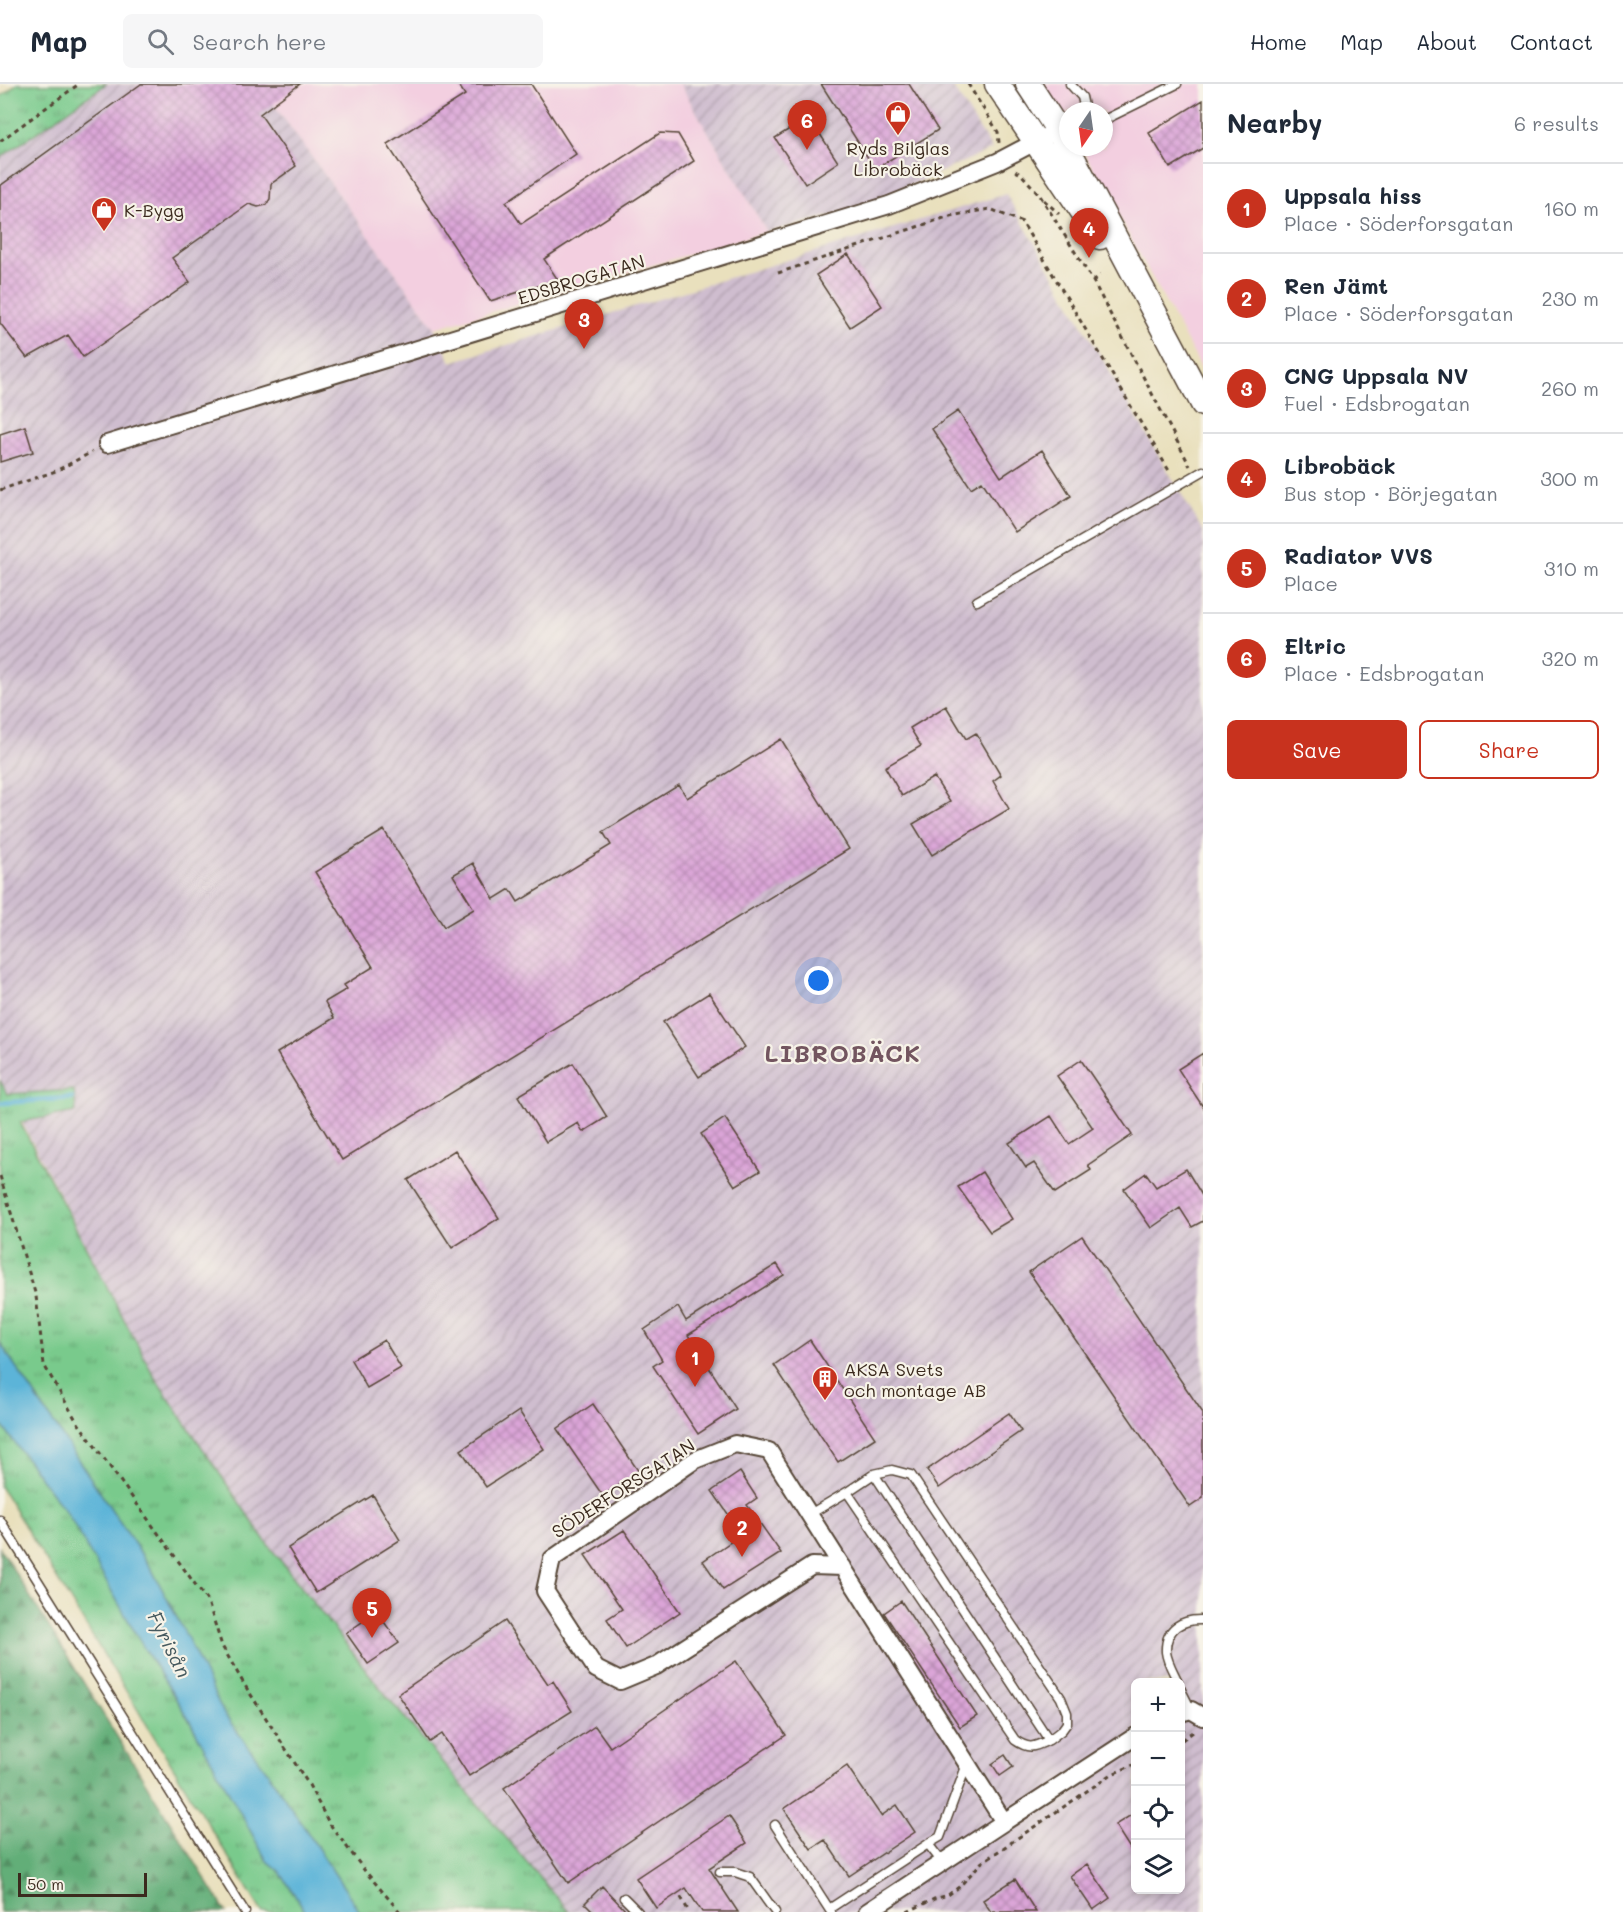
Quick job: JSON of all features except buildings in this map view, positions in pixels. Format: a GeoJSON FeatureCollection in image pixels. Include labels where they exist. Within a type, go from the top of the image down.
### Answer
{"type":"FeatureCollection","features":[{"type":"Feature","properties":{"kind":"main road"},"geometry":{"type":"LineString","coordinates":[[998,84],[1034,141],[1167,336]]}},
{"type":"Feature","properties":{"kind":"main road"},"geometry":{"type":"LineString","coordinates":[[1028,84],[1059,125]]}},
{"type":"Feature","properties":{"kind":"main road"},"geometry":{"type":"LineString","coordinates":[[1076,156],[1203,404]]}},
{"type":"Feature","properties":{"kind":"street","name":"EDSBROGATAN"},"geometry":{"type":"LineString","coordinates":[[107,444],[889,205],[997,162],[1034,141],[1059,132]]}},
{"type":"Feature","properties":{"kind":"street","name":"SÖDERFORSGATAN"},"geometry":{"type":"LineString","coordinates":[[843,1567],[813,1566],[656,1666],[620,1681],[596,1669],[545,1591],[552,1559],[695,1460],[735,1444],[769,1452],[810,1515],[968,1762],[1004,1822]]}},
{"type":"Feature","properties":{"kind":"street"},"geometry":{"type":"LineString","coordinates":[[867,1912],[1131,1739]]}},
{"type":"Feature","properties":{"kind":"lane"},"geometry":{"type":"LineString","coordinates":[[1070,84],[1082,97],[1083,102]]}},
{"type":"Feature","properties":{"kind":"lane"},"geometry":{"type":"LineString","coordinates":[[1113,116],[1177,84]]}},
{"type":"Feature","properties":{"kind":"lane"},"geometry":{"type":"LineString","coordinates":[[977,601],[1199,473]]}},
{"type":"Feature","properties":{"kind":"lane"},"geometry":{"type":"LineString","coordinates":[[810,1515],[874,1474],[892,1470],[911,1475],[1061,1698],[1067,1723],[1062,1730],[1036,1746],[1025,1747],[1015,1740],[847,1492]]}},
{"type":"Feature","properties":{"kind":"lane"},"geometry":{"type":"LineString","coordinates":[[874,1474],[1049,1740]]}},
{"type":"Feature","properties":{"kind":"lane"},"geometry":{"type":"LineString","coordinates":[[0,1520],[245,1912]]}},
{"type":"Feature","properties":{"kind":"lane"},"geometry":{"type":"LineString","coordinates":[[1176,1678],[1166,1651],[1169,1636],[1177,1625],[1190,1619],[1203,1620]]}},
{"type":"Feature","properties":{"kind":"lane"},"geometry":{"type":"LineString","coordinates":[[775,1825],[830,1910],[940,1837],[968,1762]]}},
{"type":"Feature","properties":{"kind":"lane"},"geometry":{"type":"LineString","coordinates":[[928,1844],[942,1862]]}},
{"type":"Feature","properties":{"kind":"lane"},"geometry":{"type":"LineString","coordinates":[[720,1872],[735,1872],[750,1877],[775,1912]]}},
{"type":"Feature","properties":{"kind":"lane"},"geometry":{"type":"LineString","coordinates":[[624,1898],[638,1912]]}},
{"type":"Feature","properties":{"kind":"path"},"geometry":{"type":"LineString","coordinates":[[0,141],[79,84]]}},
{"type":"Feature","properties":{"kind":"path"},"geometry":{"type":"LineString","coordinates":[[968,84],[998,132],[997,162],[1021,174],[1062,217]]}},
{"type":"Feature","properties":{"kind":"path"},"geometry":{"type":"LineString","coordinates":[[1039,194],[1093,281],[1163,418],[1199,473]]}},
{"type":"Feature","properties":{"kind":"path"},"geometry":{"type":"LineString","coordinates":[[778,273],[950,216],[990,209],[1022,222],[1178,486]]}},
{"type":"Feature","properties":{"kind":"path"},"geometry":{"type":"LineString","coordinates":[[1093,281],[1100,275]]}},
{"type":"Feature","properties":{"kind":"path"},"geometry":{"type":"LineString","coordinates":[[0,490],[57,471],[107,444]]}},
{"type":"Feature","properties":{"kind":"path"},"geometry":{"type":"LineString","coordinates":[[0,1176],[36,1296],[44,1365],[76,1420],[208,1602],[222,1646],[309,1785],[329,1823],[400,1912]]}},
{"type":"Feature","properties":{"kind":"path"},"geometry":{"type":"LineString","coordinates":[[1185,1737],[1203,1726]]}},
{"type":"Feature","properties":{"kind":"path"},"geometry":{"type":"LineString","coordinates":[[907,1912],[948,1895],[959,1887],[981,1863],[1112,1774],[1131,1766]]}},
{"type":"Feature","properties":{"kind":"path"},"geometry":{"type":"LineString","coordinates":[[681,1897],[690,1912]]}},
{"type":"Feature","properties":{"kind":"shaded area","name":"LIBROBÄCK"},"geometry":{"type":"Polygon","coordinates":[[[106,84],[259,84],[435,328],[451,362],[1006,194],[1203,531],[1203,1912],[569,1912],[388,1698],[266,1542],[155,1378],[0,1080],[0,158],[106,84]]]}},
{"type":"Feature","properties":{"kind":"shaded area"},"geometry":{"type":"Polygon","coordinates":[[[259,84],[680,84],[767,232],[435,328],[259,84]]]}},
{"type":"Feature","properties":{"kind":"shaded area"},"geometry":{"type":"Polygon","coordinates":[[[680,84],[951,84],[992,149],[858,209],[767,232],[680,84]]]}},
{"type":"Feature","properties":{"kind":"shaded area"},"geometry":{"type":"Polygon","coordinates":[[[1042,84],[1203,84],[1203,371],[1086,156],[1113,156],[1113,102],[1059,102],[1059,111],[1042,84]]]}},
{"type":"Feature","properties":{"kind":"green space"},"geometry":{"type":"Polygon","coordinates":[[[17,84],[106,84],[0,158],[0,97],[17,84]]]}},
{"type":"Feature","properties":{"kind":"green space"},"geometry":{"type":"Polygon","coordinates":[[[0,1080],[7,1094],[74,1090],[76,1112],[20,1122],[155,1378],[266,1542],[388,1698],[569,1912],[360,1912],[269,1774],[224,1714],[152,1570],[0,1343],[0,1080]]]}},
{"type":"Feature","properties":{"kind":"green space"},"geometry":{"type":"Polygon","coordinates":[[[0,1423],[69,1516],[144,1648],[188,1718],[267,1861],[280,1872],[306,1912],[262,1912],[0,1486],[0,1423]]]}},
{"type":"Feature","properties":{"kind":"green space"},"geometry":{"type":"Polygon","coordinates":[[[0,1548],[226,1912],[0,1912],[0,1548]]]}},
{"type":"Feature","properties":{"kind":"water","name":"Fyrisån"},"geometry":{"type":"Polygon","coordinates":[[[0,1343],[152,1570],[224,1714],[269,1774],[360,1912],[306,1912],[280,1872],[267,1861],[188,1718],[144,1648],[69,1516],[0,1423],[0,1343]]]}},
{"type":"Feature","properties":{"kind":"waterway"},"geometry":{"type":"LineString","coordinates":[[0,1103],[72,1098]]}},
{"type":"Feature","properties":{"kind":"place","name":"Ryds Bilglas Librobäck"},"geometry":{"type":"Point","coordinates":[898,137]}},
{"type":"Feature","properties":{"kind":"place","name":"Eltric"},"geometry":{"type":"Point","coordinates":[807,150]}},
{"type":"Feature","properties":{"kind":"place","name":"K-Bygg"},"geometry":{"type":"Point","coordinates":[104,233]}},
{"type":"Feature","properties":{"kind":"place","name":"Librobäck"},"geometry":{"type":"Point","coordinates":[1089,258]}},
{"type":"Feature","properties":{"kind":"place","name":"CNG Uppsala NV"},"geometry":{"type":"Point","coordinates":[584,349]}},
{"type":"Feature","properties":{"kind":"place","name":"Uppsala hiss"},"geometry":{"type":"Point","coordinates":[695,1387]}},
{"type":"Feature","properties":{"kind":"place","name":"AKSA Svets och montage AB"},"geometry":{"type":"Point","coordinates":[825,1402]}},
{"type":"Feature","properties":{"kind":"place","name":"Ren Jämt"},"geometry":{"type":"Point","coordinates":[742,1557]}},
{"type":"Feature","properties":{"kind":"place","name":"Radiator VVS"},"geometry":{"type":"Point","coordinates":[372,1638]}},
{"type":"Feature","properties":{"kind":"district","name":"LIBROBÄCK"},"geometry":{"type":"Point","coordinates":[843,1052]}}]}
